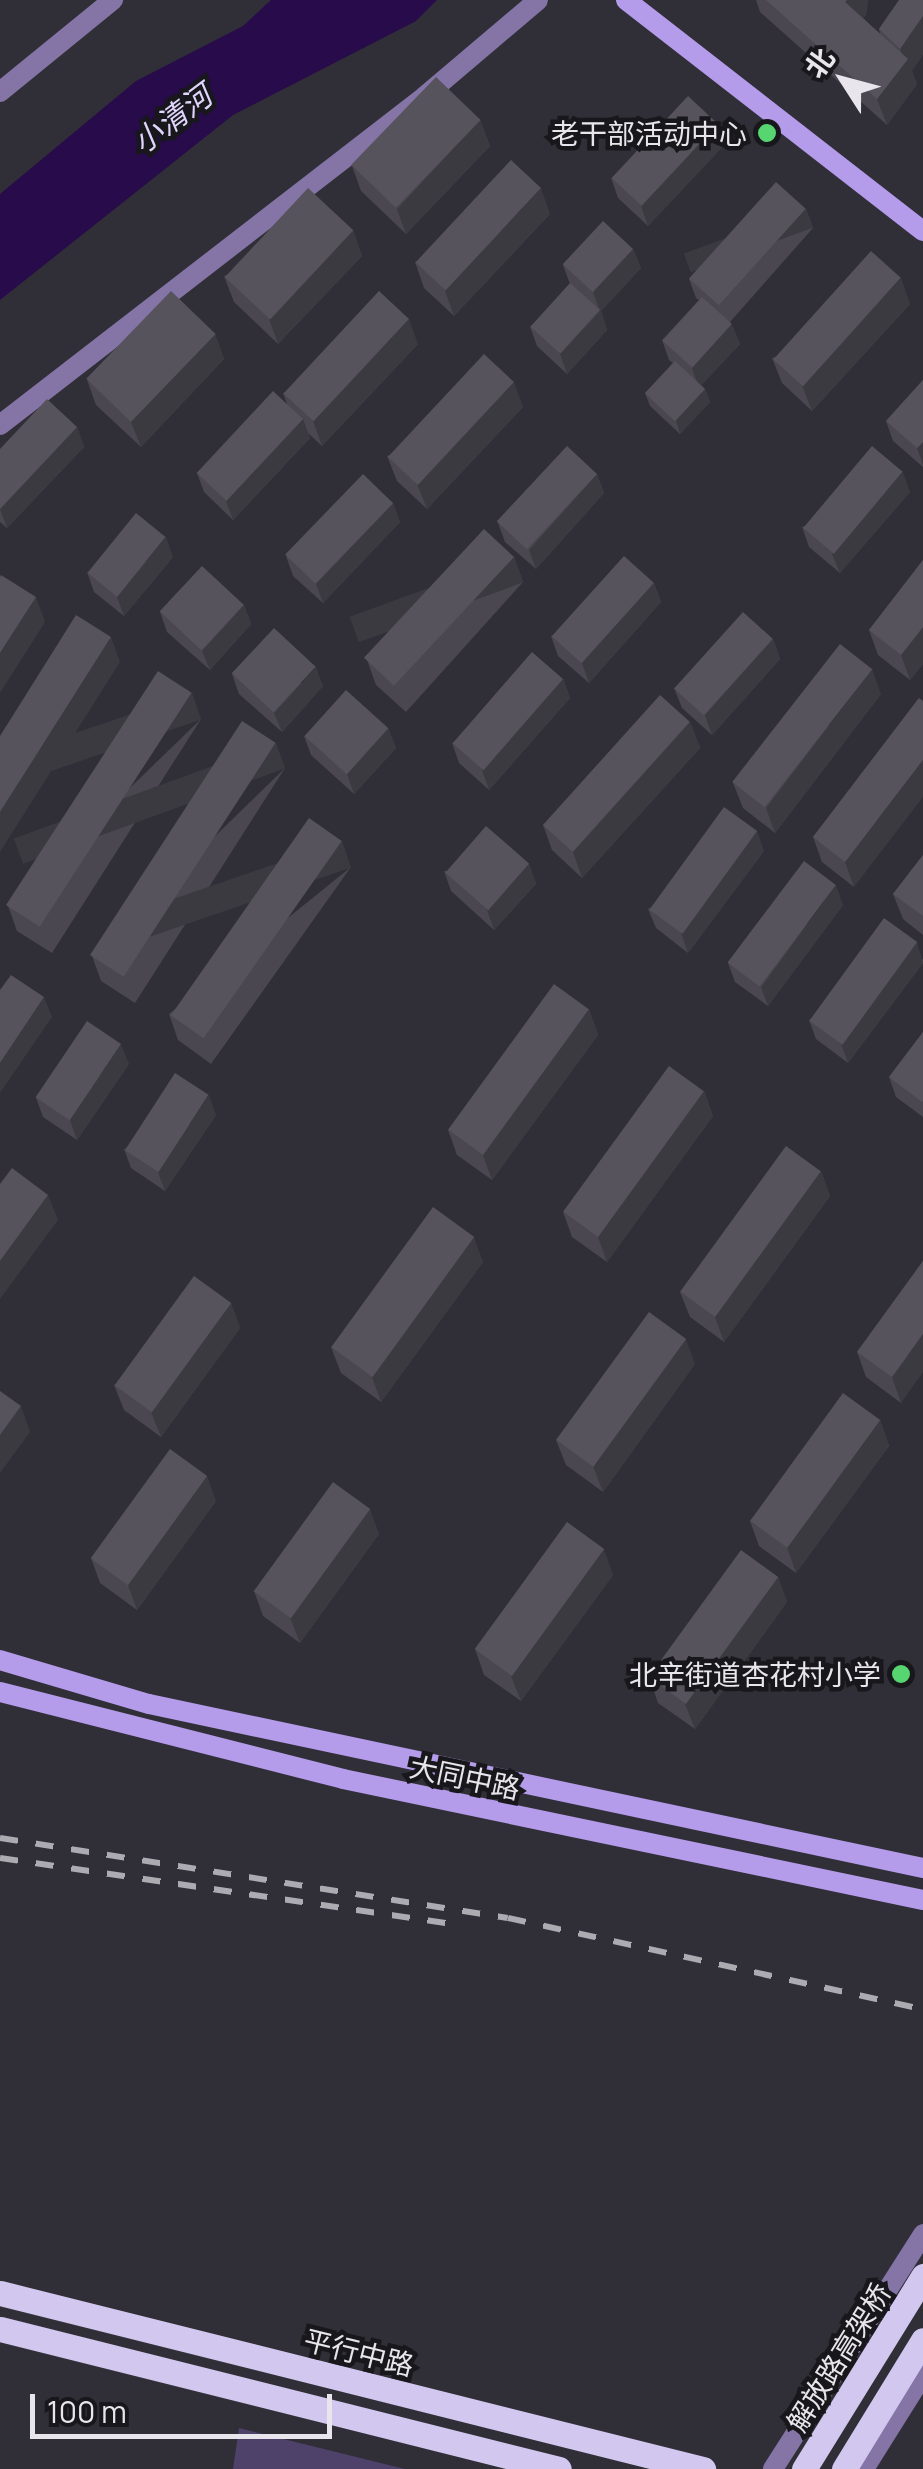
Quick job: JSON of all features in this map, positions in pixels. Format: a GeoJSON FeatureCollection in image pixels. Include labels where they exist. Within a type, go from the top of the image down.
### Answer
{"type":"FeatureCollection","features":[{"type":"Feature","properties":{"kind":"main road"},"geometry":{"type":"LineString","coordinates":[[626,0],[923,230]]}},
{"type":"Feature","properties":{"kind":"main road"},"geometry":{"type":"LineString","coordinates":[[644,0],[659,22]]}},
{"type":"Feature","properties":{"kind":"main road","name":"大同中路"},"geometry":{"type":"LineString","coordinates":[[0,1660],[149,1704],[923,1868]]}},
{"type":"Feature","properties":{"kind":"main road","name":"大同中路"},"geometry":{"type":"LineString","coordinates":[[0,1692],[343,1779],[923,1900]]}},
{"type":"Feature","properties":{"kind":"main road","name":"解放路高架桥"},"geometry":{"type":"LineString","coordinates":[[804,2469],[923,2276]]}},
{"type":"Feature","properties":{"kind":"main road","name":"平行中路"},"geometry":{"type":"LineString","coordinates":[[0,2293],[702,2469]]}},
{"type":"Feature","properties":{"kind":"main road"},"geometry":{"type":"LineString","coordinates":[[0,2329],[559,2469]]}},
{"type":"Feature","properties":{"kind":"main road"},"geometry":{"type":"LineString","coordinates":[[844,2469],[923,2340]]}},
{"type":"Feature","properties":{"kind":"street"},"geometry":{"type":"LineString","coordinates":[[0,92],[113,0]]}},
{"type":"Feature","properties":{"kind":"street"},"geometry":{"type":"LineString","coordinates":[[0,425],[425,96],[538,0]]}},
{"type":"Feature","properties":{"kind":"street"},"geometry":{"type":"LineString","coordinates":[[773,2469],[923,2234]]}},
{"type":"Feature","properties":{"kind":"street"},"geometry":{"type":"LineString","coordinates":[[864,2469],[923,2376]]}},
{"type":"Feature","properties":{"kind":"shaded area"},"geometry":{"type":"Polygon","coordinates":[[[239,2428],[405,2469],[233,2469],[239,2428]]]}},
{"type":"Feature","properties":{"kind":"water","name":"小清河"},"geometry":{"type":"Polygon","coordinates":[[[271,0],[437,0],[416,21],[233,115],[0,300],[0,194],[136,81],[243,26],[271,0]]]}},
{"type":"Feature","properties":{"kind":"building"},"geometry":{"type":"Polygon","coordinates":[[[766,0],[847,0],[908,59],[877,99],[766,0]]]}},
{"type":"Feature","properties":{"kind":"building"},"geometry":{"type":"Polygon","coordinates":[[[899,0],[923,0],[923,16],[900,49],[879,29],[899,0]]]}},
{"type":"Feature","properties":{"kind":"building"},"geometry":{"type":"Polygon","coordinates":[[[436,77],[481,120],[396,208],[351,165],[436,77]]]}},
{"type":"Feature","properties":{"kind":"building"},"geometry":{"type":"Polygon","coordinates":[[[688,96],[718,124],[642,206],[612,178],[688,96]]]}},
{"type":"Feature","properties":{"kind":"building"},"geometry":{"type":"Polygon","coordinates":[[[511,160],[541,188],[446,290],[416,262],[511,160]]]}},
{"type":"Feature","properties":{"kind":"building"},"geometry":{"type":"Polygon","coordinates":[[[776,182],[806,209],[719,305],[689,279],[776,182]]]}},
{"type":"Feature","properties":{"kind":"building"},"geometry":{"type":"Polygon","coordinates":[[[308,188],[353,230],[270,320],[225,277],[308,188]]]}},
{"type":"Feature","properties":{"kind":"building"},"geometry":{"type":"Polygon","coordinates":[[[603,221],[633,249],[593,292],[563,264],[603,221]]]}},
{"type":"Feature","properties":{"kind":"building"},"geometry":{"type":"Polygon","coordinates":[[[871,251],[901,278],[803,386],[773,359],[871,251]]]}},
{"type":"Feature","properties":{"kind":"building"},"geometry":{"type":"Polygon","coordinates":[[[570,283],[600,310],[560,354],[531,327],[570,283]]]}},
{"type":"Feature","properties":{"kind":"building"},"geometry":{"type":"Polygon","coordinates":[[[171,291],[216,334],[131,422],[86,379],[171,291]]]}},
{"type":"Feature","properties":{"kind":"building"},"geometry":{"type":"Polygon","coordinates":[[[379,291],[409,319],[314,421],[284,393],[379,291]]]}},
{"type":"Feature","properties":{"kind":"building"},"geometry":{"type":"Polygon","coordinates":[[[702,297],[732,324],[692,368],[663,341],[702,297]]]}},
{"type":"Feature","properties":{"kind":"building"},"geometry":{"type":"Polygon","coordinates":[[[484,354],[514,382],[418,485],[388,457],[484,354]]]}},
{"type":"Feature","properties":{"kind":"building"},"geometry":{"type":"Polygon","coordinates":[[[675,361],[705,389],[675,421],[645,393],[675,361]]]}},
{"type":"Feature","properties":{"kind":"building"},"geometry":{"type":"Polygon","coordinates":[[[923,380],[923,442],[917,448],[886,421],[923,380]]]}},
{"type":"Feature","properties":{"kind":"building"},"geometry":{"type":"Polygon","coordinates":[[[273,391],[303,419],[227,501],[197,473],[273,391]]]}},
{"type":"Feature","properties":{"kind":"building"},"geometry":{"type":"Polygon","coordinates":[[[47,399],[77,427],[0,509],[0,449],[47,399]]]}},
{"type":"Feature","properties":{"kind":"building"},"geometry":{"type":"Polygon","coordinates":[[[567,446],[597,474],[527,549],[497,521],[567,446]]]}},
{"type":"Feature","properties":{"kind":"building"},"geometry":{"type":"Polygon","coordinates":[[[872,446],[903,472],[834,554],[803,528],[872,446]]]}},
{"type":"Feature","properties":{"kind":"building"},"geometry":{"type":"Polygon","coordinates":[[[363,474],[393,503],[315,584],[285,555],[363,474]]]}},
{"type":"Feature","properties":{"kind":"building"},"geometry":{"type":"Polygon","coordinates":[[[136,513],[166,537],[117,597],[88,573],[136,513]]]}},
{"type":"Feature","properties":{"kind":"building"},"geometry":{"type":"Polygon","coordinates":[[[484,529],[514,557],[394,686],[364,658],[484,529]]]}},
{"type":"Feature","properties":{"kind":"building"},"geometry":{"type":"Polygon","coordinates":[[[624,556],[654,583],[581,663],[552,636],[624,556]]]}},
{"type":"Feature","properties":{"kind":"building"},"geometry":{"type":"Polygon","coordinates":[[[923,560],[923,627],[901,655],[869,630],[923,560]]]}},
{"type":"Feature","properties":{"kind":"building"},"geometry":{"type":"Polygon","coordinates":[[[202,566],[244,605],[201,650],[160,611],[202,566]]]}},
{"type":"Feature","properties":{"kind":"building"},"geometry":{"type":"Polygon","coordinates":[[[0,577],[36,597],[0,653],[0,577]]]}},
{"type":"Feature","properties":{"kind":"building"},"geometry":{"type":"Polygon","coordinates":[[[743,612],[773,639],[704,715],[674,689],[743,612]]]}},
{"type":"Feature","properties":{"kind":"building"},"geometry":{"type":"Polygon","coordinates":[[[76,615],[111,637],[0,812],[0,736],[76,615]]]}},
{"type":"Feature","properties":{"kind":"building"},"geometry":{"type":"Polygon","coordinates":[[[274,628],[316,667],[273,712],[232,673],[274,628]]]}},
{"type":"Feature","properties":{"kind":"building"},"geometry":{"type":"Polygon","coordinates":[[[840,644],[872,669],[765,807],[732,782],[840,644]]]}},
{"type":"Feature","properties":{"kind":"building"},"geometry":{"type":"Polygon","coordinates":[[[532,652],[563,679],[484,770],[453,743],[532,652]]]}},
{"type":"Feature","properties":{"kind":"building"},"geometry":{"type":"Polygon","coordinates":[[[158,671],[192,693],[40,927],[6,905],[158,671]]]}},
{"type":"Feature","properties":{"kind":"building"},"geometry":{"type":"Polygon","coordinates":[[[346,690],[388,728],[347,774],[305,736],[346,690]]]}},
{"type":"Feature","properties":{"kind":"building"},"geometry":{"type":"Polygon","coordinates":[[[660,695],[690,722],[573,852],[543,825],[660,695]]]}},
{"type":"Feature","properties":{"kind":"building"},"geometry":{"type":"Polygon","coordinates":[[[919,698],[923,701],[923,760],[845,862],[813,837],[919,698]]]}},
{"type":"Feature","properties":{"kind":"building"},"geometry":{"type":"Polygon","coordinates":[[[242,721],[276,743],[124,977],[90,955],[242,721]]]}},
{"type":"Feature","properties":{"kind":"building"},"geometry":{"type":"Polygon","coordinates":[[[724,807],[757,831],[683,934],[649,910],[724,807]]]}},
{"type":"Feature","properties":{"kind":"building"},"geometry":{"type":"Polygon","coordinates":[[[309,818],[342,841],[204,1038],[171,1015],[309,818]]]}},
{"type":"Feature","properties":{"kind":"building"},"geometry":{"type":"Polygon","coordinates":[[[486,826],[529,863],[488,910],[445,873],[486,826]]]}},
{"type":"Feature","properties":{"kind":"building"},"geometry":{"type":"Polygon","coordinates":[[[923,855],[923,916],[893,894],[923,855]]]}},
{"type":"Feature","properties":{"kind":"building"},"geometry":{"type":"Polygon","coordinates":[[[804,861],[836,885],[760,986],[728,962],[804,861]]]}},
{"type":"Feature","properties":{"kind":"building"},"geometry":{"type":"Polygon","coordinates":[[[884,918],[917,942],[843,1045],[809,1021],[884,918]]]}},
{"type":"Feature","properties":{"kind":"building"},"geometry":{"type":"Polygon","coordinates":[[[11,975],[44,997],[0,1063],[0,990],[11,975]]]}},
{"type":"Feature","properties":{"kind":"building"},"geometry":{"type":"Polygon","coordinates":[[[554,984],[589,1009],[483,1155],[448,1130],[554,984]]]}},
{"type":"Feature","properties":{"kind":"building"},"geometry":{"type":"Polygon","coordinates":[[[87,1021],[121,1044],[70,1120],[36,1097],[87,1021]]]}},
{"type":"Feature","properties":{"kind":"building"},"geometry":{"type":"Polygon","coordinates":[[[923,1032],[923,1101],[922,1102],[889,1077],[923,1032]]]}},
{"type":"Feature","properties":{"kind":"building"},"geometry":{"type":"Polygon","coordinates":[[[669,1066],[704,1091],[598,1237],[563,1212],[669,1066]]]}},
{"type":"Feature","properties":{"kind":"building"},"geometry":{"type":"Polygon","coordinates":[[[175,1073],[209,1095],[158,1172],[125,1150],[175,1073]]]}},
{"type":"Feature","properties":{"kind":"building"},"geometry":{"type":"Polygon","coordinates":[[[786,1146],[821,1171],[715,1317],[680,1292],[786,1146]]]}},
{"type":"Feature","properties":{"kind":"building"},"geometry":{"type":"Polygon","coordinates":[[[12,1168],[48,1195],[0,1261],[0,1184],[12,1168]]]}},
{"type":"Feature","properties":{"kind":"building"},"geometry":{"type":"Polygon","coordinates":[[[433,1207],[474,1237],[373,1377],[331,1347],[433,1207]]]}},
{"type":"Feature","properties":{"kind":"building"},"geometry":{"type":"Polygon","coordinates":[[[923,1261],[923,1334],[892,1377],[857,1352],[923,1261]]]}},
{"type":"Feature","properties":{"kind":"building"},"geometry":{"type":"Polygon","coordinates":[[[194,1276],[231,1303],[152,1412],[115,1385],[194,1276]]]}},
{"type":"Feature","properties":{"kind":"building"},"geometry":{"type":"Polygon","coordinates":[[[649,1312],[686,1339],[593,1467],[556,1440],[649,1312]]]}},
{"type":"Feature","properties":{"kind":"building"},"geometry":{"type":"Polygon","coordinates":[[[0,1391],[21,1406],[0,1435],[0,1391]]]}},
{"type":"Feature","properties":{"kind":"building"},"geometry":{"type":"Polygon","coordinates":[[[843,1393],[880,1420],[787,1548],[750,1521],[843,1393]]]}},
{"type":"Feature","properties":{"kind":"building"},"geometry":{"type":"Polygon","coordinates":[[[170,1449],[207,1476],[128,1585],[91,1558],[170,1449]]]}},
{"type":"Feature","properties":{"kind":"building"},"geometry":{"type":"Polygon","coordinates":[[[333,1482],[370,1509],[291,1618],[254,1591],[333,1482]]]}},
{"type":"Feature","properties":{"kind":"building"},"geometry":{"type":"Polygon","coordinates":[[[567,1522],[604,1549],[512,1676],[475,1649],[567,1522]]]}},
{"type":"Feature","properties":{"kind":"building"},"geometry":{"type":"Polygon","coordinates":[[[741,1550],[778,1577],[686,1704],[649,1677],[741,1550]]]}},
{"type":"Feature","properties":{"kind":"railway"},"geometry":{"type":"LineString","coordinates":[[0,1838],[508,1918],[923,2009]]}},
{"type":"Feature","properties":{"kind":"railway"},"geometry":{"type":"LineString","coordinates":[[0,1858],[459,1925]]}},
{"type":"Feature","properties":{"kind":"place","name":"老干部活动中心"},"geometry":{"type":"Point","coordinates":[767,133]}},
{"type":"Feature","properties":{"kind":"place","name":"北辛街道杏花村小学"},"geometry":{"type":"Point","coordinates":[901,1674]}}]}
